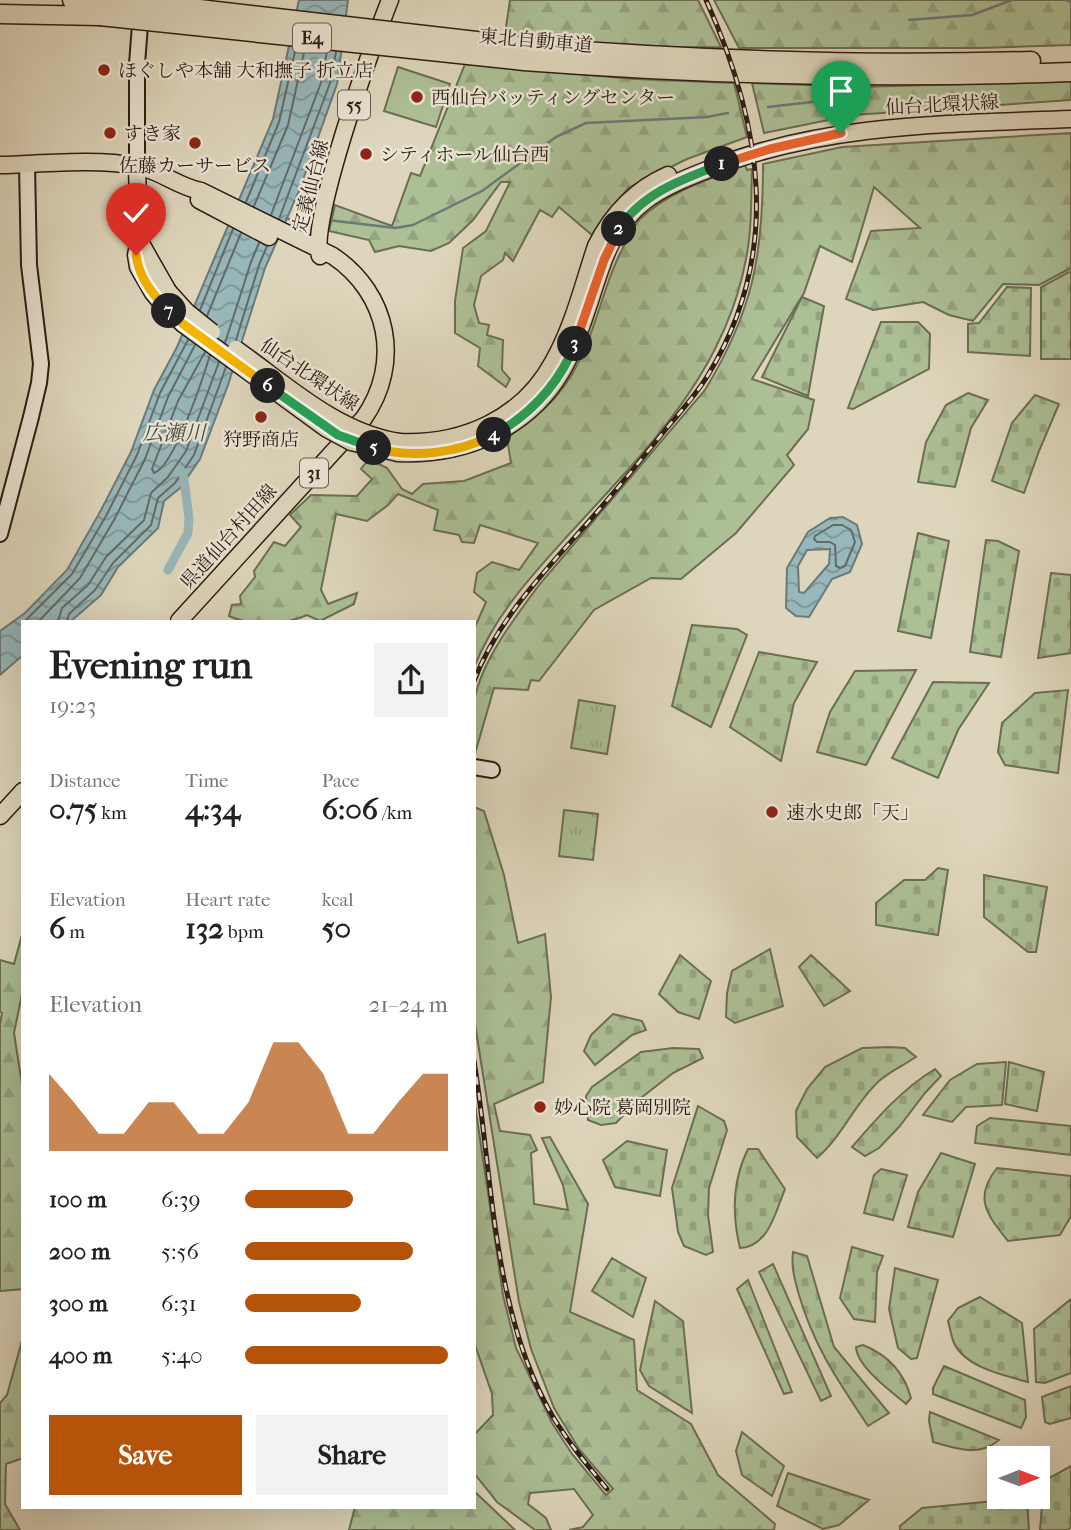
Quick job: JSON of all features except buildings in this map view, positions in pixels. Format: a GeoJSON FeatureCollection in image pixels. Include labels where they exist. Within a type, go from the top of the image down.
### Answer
{"type":"FeatureCollection","features":[{"type":"Feature","properties":{"kind":"highway","name":"東北自動車道"},"geometry":{"type":"LineString","coordinates":[[72,0],[100,8]]}},
{"type":"Feature","properties":{"kind":"highway","name":"東北自動車道"},"geometry":{"type":"LineString","coordinates":[[0,14],[100,8],[199,9],[674,72],[816,76],[1071,72]]}},
{"type":"Feature","properties":{"kind":"highway","name":"東北自動車道"},"geometry":{"type":"LineString","coordinates":[[526,54],[826,63],[922,64],[1071,60]]}},
{"type":"Feature","properties":{"kind":"main road","name":"定義仙台線"},"geometry":{"type":"LineString","coordinates":[[313,252],[366,66],[390,0]]}},
{"type":"Feature","properties":{"kind":"main road","name":"仙台北環状線"},"geometry":{"type":"LineString","coordinates":[[398,448],[467,434],[498,420],[528,397],[561,348],[603,231],[639,190],[662,178],[738,147],[825,125],[890,118],[1071,108]]}},
{"type":"Feature","properties":{"kind":"main road","name":"仙台北環状線"},"geometry":{"type":"LineString","coordinates":[[137,166],[138,267],[153,293],[165,298],[183,324],[327,429],[351,442],[441,452],[478,442],[507,428],[530,410],[551,387],[569,357],[616,232],[634,210],[666,188],[742,156],[841,133],[900,127],[1071,118]]}},
{"type":"Feature","properties":{"kind":"main road","name":"県道仙台村田線"},"geometry":{"type":"LineString","coordinates":[[0,165],[108,163],[137,166],[165,176],[189,189],[197,199],[220,207],[313,252],[352,279],[372,299],[384,331],[387,352],[384,374],[374,404],[180,620]]}},
{"type":"Feature","properties":{"kind":"main road"},"geometry":{"type":"LineString","coordinates":[[0,816],[21,792]]}},
{"type":"Feature","properties":{"kind":"street"},"geometry":{"type":"LineString","coordinates":[[137,166],[137,64],[142,0]]}},
{"type":"Feature","properties":{"kind":"street"},"geometry":{"type":"LineString","coordinates":[[0,534],[40,383],[41,366],[29,265],[27,165]]}},
{"type":"Feature","properties":{"kind":"street"},"geometry":{"type":"LineString","coordinates":[[476,767],[492,770]]}},
{"type":"Feature","properties":{"kind":"green space"},"geometry":{"type":"Polygon","coordinates":[[[510,0],[698,0],[721,47],[633,48],[505,34],[510,0]]]}},
{"type":"Feature","properties":{"kind":"green space"},"geometry":{"type":"Polygon","coordinates":[[[714,0],[1071,0],[1071,45],[980,48],[739,48],[714,0]]]}},
{"type":"Feature","properties":{"kind":"green space"},"geometry":{"type":"Polygon","coordinates":[[[465,64],[635,79],[734,83],[747,137],[687,159],[628,188],[592,235],[559,207],[552,217],[540,210],[513,261],[505,253],[503,260],[481,276],[474,305],[479,323],[489,325],[487,335],[503,340],[502,370],[510,379],[506,387],[478,366],[480,348],[455,333],[455,301],[463,248],[486,231],[510,182],[501,182],[473,220],[449,243],[431,251],[399,246],[375,252],[369,240],[329,231],[335,205],[392,226],[411,173],[420,176],[465,64]]]}},
{"type":"Feature","properties":{"kind":"green space","name":"西仙台バッティングセンター"},"geometry":{"type":"Polygon","coordinates":[[[398,67],[450,84],[436,127],[384,111],[398,67]]]}},
{"type":"Feature","properties":{"kind":"green space"},"geometry":{"type":"Polygon","coordinates":[[[1071,81],[1071,100],[853,115],[764,133],[752,83],[859,87],[1071,81]]]}},
{"type":"Feature","properties":{"kind":"green space"},"geometry":{"type":"Polygon","coordinates":[[[1071,133],[1071,268],[1039,285],[1003,284],[973,321],[949,315],[923,302],[873,310],[846,299],[871,231],[920,228],[874,187],[852,262],[820,246],[804,293],[752,379],[814,400],[808,429],[787,455],[794,465],[736,533],[681,579],[651,578],[594,610],[539,681],[531,680],[528,690],[494,688],[476,750],[476,694],[485,668],[501,638],[539,585],[705,390],[721,361],[734,334],[752,282],[761,227],[763,164],[842,147],[1071,133]]]}},
{"type":"Feature","properties":{"kind":"green space"},"geometry":{"type":"Polygon","coordinates":[[[745,165],[747,170],[752,169],[746,259],[736,300],[720,338],[701,374],[654,439],[516,595],[492,630],[476,663],[476,624],[486,602],[474,592],[477,573],[492,562],[519,570],[538,543],[480,525],[474,543],[462,542],[459,535],[434,530],[438,510],[398,494],[367,521],[336,514],[321,590],[328,604],[357,593],[354,604],[322,620],[307,615],[292,620],[242,620],[229,616],[232,605],[241,604],[240,596],[255,577],[254,571],[274,542],[285,546],[301,527],[290,515],[311,495],[357,496],[372,479],[361,469],[369,459],[387,468],[402,489],[412,494],[423,484],[464,481],[511,463],[507,438],[544,409],[571,376],[586,346],[616,263],[631,232],[640,219],[663,201],[703,181],[745,165]]]}},
{"type":"Feature","properties":{"kind":"green space"},"geometry":{"type":"Polygon","coordinates":[[[1071,271],[1071,359],[1041,359],[1041,287],[1071,271]]]}},
{"type":"Feature","properties":{"kind":"green space"},"geometry":{"type":"Polygon","coordinates":[[[1007,287],[1031,288],[1030,356],[968,352],[968,324],[979,323],[1007,287]]]}},
{"type":"Feature","properties":{"kind":"green space"},"geometry":{"type":"Polygon","coordinates":[[[802,297],[824,306],[808,396],[762,377],[802,297]]]}},
{"type":"Feature","properties":{"kind":"green space"},"geometry":{"type":"Polygon","coordinates":[[[881,322],[918,322],[930,334],[929,369],[853,409],[848,408],[881,322]]]}},
{"type":"Feature","properties":{"kind":"green space"},"geometry":{"type":"Polygon","coordinates":[[[968,393],[988,400],[971,428],[955,487],[918,482],[926,442],[946,405],[968,393]]]}},
{"type":"Feature","properties":{"kind":"green space"},"geometry":{"type":"Polygon","coordinates":[[[1035,395],[1059,404],[1024,493],[992,481],[1012,423],[1035,395]]]}},
{"type":"Feature","properties":{"kind":"green space"},"geometry":{"type":"Polygon","coordinates":[[[918,533],[949,541],[931,638],[898,631],[918,533]]]}},
{"type":"Feature","properties":{"kind":"green space"},"geometry":{"type":"Polygon","coordinates":[[[986,540],[998,541],[1019,551],[1001,657],[970,652],[986,540]]]}},
{"type":"Feature","properties":{"kind":"green space"},"geometry":{"type":"Polygon","coordinates":[[[1051,573],[1071,575],[1071,653],[1038,658],[1051,573]]]}},
{"type":"Feature","properties":{"kind":"green space"},"geometry":{"type":"Polygon","coordinates":[[[692,625],[737,629],[747,635],[711,727],[672,706],[692,625]]]}},
{"type":"Feature","properties":{"kind":"green space"},"geometry":{"type":"Polygon","coordinates":[[[759,652],[817,662],[794,703],[781,761],[730,727],[759,652]]]}},
{"type":"Feature","properties":{"kind":"green space"},"geometry":{"type":"Polygon","coordinates":[[[916,670],[866,765],[817,752],[830,712],[855,671],[916,670]]]}},
{"type":"Feature","properties":{"kind":"green space"},"geometry":{"type":"Polygon","coordinates":[[[933,682],[989,683],[958,730],[938,778],[892,758],[933,682]]]}},
{"type":"Feature","properties":{"kind":"green space"},"geometry":{"type":"Polygon","coordinates":[[[1068,690],[1058,773],[1005,765],[998,752],[1002,723],[1035,693],[1068,690]]]}},
{"type":"Feature","properties":{"kind":"green space"},"geometry":{"type":"Polygon","coordinates":[[[579,700],[615,706],[607,754],[571,748],[579,700]]]}},
{"type":"Feature","properties":{"kind":"green space"},"geometry":{"type":"Polygon","coordinates":[[[476,808],[484,811],[504,875],[518,943],[545,934],[551,997],[543,1082],[494,1104],[500,1131],[530,1135],[537,1150],[531,1153],[534,1204],[568,1210],[563,1185],[542,1138],[550,1137],[588,1204],[570,1312],[634,1340],[637,1390],[691,1424],[718,1475],[775,1524],[774,1530],[569,1530],[583,1527],[593,1515],[574,1489],[530,1493],[528,1504],[546,1518],[551,1530],[535,1530],[497,1502],[476,1476],[476,1433],[493,1415],[492,1394],[476,1348],[476,1112],[503,1295],[516,1348],[552,1423],[572,1454],[606,1495],[613,1489],[579,1449],[554,1408],[531,1349],[519,1302],[476,1031],[476,808]]]}},
{"type":"Feature","properties":{"kind":"green space"},"geometry":{"type":"Polygon","coordinates":[[[564,810],[598,814],[593,860],[559,856],[564,810]]]}},
{"type":"Feature","properties":{"kind":"green space"},"geometry":{"type":"Polygon","coordinates":[[[938,868],[948,870],[938,935],[876,925],[876,903],[904,880],[925,880],[938,868]]]}},
{"type":"Feature","properties":{"kind":"green space"},"geometry":{"type":"Polygon","coordinates":[[[984,875],[1047,887],[1036,952],[1028,952],[984,917],[984,875]]]}},
{"type":"Feature","properties":{"kind":"green space"},"geometry":{"type":"Polygon","coordinates":[[[21,938],[21,999],[14,1033],[21,1078],[21,1289],[0,1291],[0,960],[14,964],[21,938]]]}},
{"type":"Feature","properties":{"kind":"green space"},"geometry":{"type":"Polygon","coordinates":[[[770,949],[783,1006],[735,1023],[726,1017],[727,993],[732,971],[770,949]]]}},
{"type":"Feature","properties":{"kind":"green space"},"geometry":{"type":"Polygon","coordinates":[[[680,955],[711,981],[699,1019],[678,1012],[659,994],[680,955]]]}},
{"type":"Feature","properties":{"kind":"green space"},"geometry":{"type":"Polygon","coordinates":[[[811,955],[850,991],[824,1006],[799,967],[811,955]]]}},
{"type":"Feature","properties":{"kind":"green space"},"geometry":{"type":"Polygon","coordinates":[[[613,1014],[642,1021],[646,1030],[632,1035],[595,1065],[584,1051],[591,1035],[613,1014]]]}},
{"type":"Feature","properties":{"kind":"green space"},"geometry":{"type":"Polygon","coordinates":[[[673,1048],[699,1049],[703,1058],[673,1073],[637,1101],[616,1123],[601,1125],[588,1120],[586,1096],[592,1087],[641,1052],[673,1048]]]}},
{"type":"Feature","properties":{"kind":"green space"},"geometry":{"type":"Polygon","coordinates":[[[862,1048],[905,1048],[916,1057],[870,1090],[834,1140],[817,1158],[797,1137],[796,1111],[807,1089],[825,1067],[862,1048]]]}},
{"type":"Feature","properties":{"kind":"green space"},"geometry":{"type":"Polygon","coordinates":[[[1006,1062],[1002,1105],[966,1107],[952,1122],[923,1115],[950,1080],[977,1064],[1006,1062]]]}},
{"type":"Feature","properties":{"kind":"green space"},"geometry":{"type":"Polygon","coordinates":[[[1009,1062],[1044,1072],[1037,1111],[1005,1104],[1009,1062]]]}},
{"type":"Feature","properties":{"kind":"green space"},"geometry":{"type":"Polygon","coordinates":[[[935,1069],[941,1076],[879,1148],[865,1156],[852,1147],[901,1095],[935,1069]]]}},
{"type":"Feature","properties":{"kind":"green space"},"geometry":{"type":"Polygon","coordinates":[[[698,1106],[724,1121],[727,1130],[709,1188],[708,1215],[713,1252],[706,1255],[684,1246],[678,1232],[672,1188],[698,1106]]]}},
{"type":"Feature","properties":{"kind":"green space"},"geometry":{"type":"Polygon","coordinates":[[[990,1118],[1071,1126],[1071,1155],[975,1143],[977,1126],[990,1118]]]}},
{"type":"Feature","properties":{"kind":"green space"},"geometry":{"type":"Polygon","coordinates":[[[627,1141],[667,1150],[660,1196],[615,1187],[603,1160],[627,1141]]]}},
{"type":"Feature","properties":{"kind":"green space"},"geometry":{"type":"Polygon","coordinates":[[[748,1149],[758,1149],[785,1189],[765,1234],[750,1246],[740,1248],[735,1198],[739,1173],[748,1149]]]}},
{"type":"Feature","properties":{"kind":"green space"},"geometry":{"type":"Polygon","coordinates":[[[941,1153],[975,1164],[953,1237],[908,1227],[918,1192],[941,1153]]]}},
{"type":"Feature","properties":{"kind":"green space"},"geometry":{"type":"Polygon","coordinates":[[[997,1168],[1071,1176],[1071,1216],[1060,1235],[1008,1241],[989,1214],[984,1197],[997,1168]]]}},
{"type":"Feature","properties":{"kind":"green space"},"geometry":{"type":"Polygon","coordinates":[[[881,1169],[907,1175],[893,1220],[864,1213],[874,1175],[881,1169]]]}},
{"type":"Feature","properties":{"kind":"green space"},"geometry":{"type":"Polygon","coordinates":[[[852,1247],[883,1256],[877,1272],[875,1322],[854,1319],[840,1298],[852,1247]]]}},
{"type":"Feature","properties":{"kind":"green space"},"geometry":{"type":"Polygon","coordinates":[[[793,1252],[807,1256],[834,1347],[889,1413],[868,1426],[828,1364],[812,1331],[795,1279],[793,1252]]]}},
{"type":"Feature","properties":{"kind":"green space"},"geometry":{"type":"Polygon","coordinates":[[[612,1258],[646,1278],[633,1317],[592,1291],[612,1258]]]}},
{"type":"Feature","properties":{"kind":"green space"},"geometry":{"type":"Polygon","coordinates":[[[773,1264],[831,1396],[821,1401],[759,1272],[773,1264]]]}},
{"type":"Feature","properties":{"kind":"green space"},"geometry":{"type":"Polygon","coordinates":[[[895,1268],[938,1280],[917,1358],[911,1359],[898,1348],[889,1309],[895,1268]]]}},
{"type":"Feature","properties":{"kind":"green space"},"geometry":{"type":"Polygon","coordinates":[[[748,1280],[792,1392],[784,1394],[737,1289],[748,1280]]]}},
{"type":"Feature","properties":{"kind":"green space"},"geometry":{"type":"Polygon","coordinates":[[[980,1297],[1022,1323],[1028,1382],[976,1364],[967,1359],[954,1343],[948,1321],[958,1308],[980,1297]]]}},
{"type":"Feature","properties":{"kind":"green space"},"geometry":{"type":"Polygon","coordinates":[[[1071,1299],[1071,1373],[1045,1383],[1036,1382],[1034,1329],[1071,1299]]]}},
{"type":"Feature","properties":{"kind":"green space"},"geometry":{"type":"Polygon","coordinates":[[[655,1301],[683,1321],[692,1413],[649,1386],[640,1370],[655,1301]]]}},
{"type":"Feature","properties":{"kind":"green space"},"geometry":{"type":"Polygon","coordinates":[[[21,1344],[21,1459],[6,1464],[5,1504],[20,1530],[0,1530],[0,1403],[7,1395],[21,1344]]]}},
{"type":"Feature","properties":{"kind":"green space"},"geometry":{"type":"Polygon","coordinates":[[[863,1345],[887,1359],[899,1372],[911,1398],[906,1404],[862,1363],[856,1347],[863,1345]]]}},
{"type":"Feature","properties":{"kind":"green space"},"geometry":{"type":"Polygon","coordinates":[[[944,1366],[1025,1400],[1026,1417],[1021,1428],[933,1394],[933,1388],[944,1366]]]}},
{"type":"Feature","properties":{"kind":"green space"},"geometry":{"type":"Polygon","coordinates":[[[1071,1386],[1071,1418],[1050,1424],[1045,1422],[1042,1397],[1071,1386]]]}},
{"type":"Feature","properties":{"kind":"green space"},"geometry":{"type":"Polygon","coordinates":[[[930,1412],[999,1440],[976,1450],[959,1449],[933,1442],[930,1412]]]}},
{"type":"Feature","properties":{"kind":"green space"},"geometry":{"type":"Polygon","coordinates":[[[742,1432],[784,1466],[772,1496],[742,1475],[736,1451],[742,1432]]]}},
{"type":"Feature","properties":{"kind":"green space"},"geometry":{"type":"Polygon","coordinates":[[[1071,1466],[1071,1527],[1068,1530],[1040,1530],[1042,1509],[1050,1509],[1050,1478],[1071,1466]]]}},
{"type":"Feature","properties":{"kind":"green space"},"geometry":{"type":"Polygon","coordinates":[[[788,1473],[869,1500],[839,1525],[823,1529],[777,1506],[788,1473]]]}},
{"type":"Feature","properties":{"kind":"green space"},"geometry":{"type":"Polygon","coordinates":[[[476,1493],[515,1530],[349,1530],[354,1509],[476,1509],[476,1493]]]}},
{"type":"Feature","properties":{"kind":"green space"},"geometry":{"type":"Polygon","coordinates":[[[987,1502],[987,1509],[1028,1509],[1029,1530],[900,1530],[900,1526],[922,1508],[987,1502]]]}},
{"type":"Feature","properties":{"kind":"water","name":"広瀬川"},"geometry":{"type":"Polygon","coordinates":[[[299,0],[348,0],[337,84],[299,191],[265,268],[228,385],[200,459],[180,488],[164,501],[158,528],[118,567],[101,595],[72,620],[21,620],[21,657],[0,675],[0,631],[25,613],[67,570],[100,512],[131,452],[154,390],[177,347],[273,119],[299,0]]]}},
{"type":"Feature","properties":{"kind":"water"},"geometry":{"type":"Polygon","coordinates":[[[843,517],[857,525],[862,544],[850,572],[832,579],[809,617],[796,616],[786,608],[787,568],[808,532],[830,518],[843,517]],[[830,549],[807,550],[798,566],[799,592],[804,593],[829,564],[830,549]]]}},
{"type":"Feature","properties":{"kind":"waterway"},"geometry":{"type":"LineString","coordinates":[[909,20],[972,15],[1012,0]]}},
{"type":"Feature","properties":{"kind":"waterway"},"geometry":{"type":"LineString","coordinates":[[1066,0],[1071,2]]}},
{"type":"Feature","properties":{"kind":"waterway"},"geometry":{"type":"LineString","coordinates":[[768,107],[829,100],[843,91]]}},
{"type":"Feature","properties":{"kind":"waterway"},"geometry":{"type":"LineString","coordinates":[[328,220],[395,228],[413,225],[482,191],[556,137],[586,123],[707,117],[728,113]]}},
{"type":"Feature","properties":{"kind":"waterway"},"geometry":{"type":"LineString","coordinates":[[286,219],[314,220]]}},
{"type":"Feature","properties":{"kind":"waterway"},"geometry":{"type":"LineString","coordinates":[[168,570],[188,533],[189,518],[183,472]]}},
{"type":"Feature","properties":{"kind":"railway"},"geometry":{"type":"LineString","coordinates":[[476,676],[510,615],[693,396],[708,375],[732,329],[747,282],[755,235],[756,188],[751,141],[740,94],[706,0]]}},
{"type":"Feature","properties":{"kind":"railway"},"geometry":{"type":"LineString","coordinates":[[476,1076],[498,1244],[506,1290],[518,1334],[533,1377],[553,1417],[607,1489]]}},
{"type":"Feature","properties":{"kind":"place","name":"ほぐしや本舗 大和撫子 折立店"},"geometry":{"type":"Point","coordinates":[104,70]}},
{"type":"Feature","properties":{"kind":"place","name":"西仙台バッティングセンター"},"geometry":{"type":"Point","coordinates":[417,97]}},
{"type":"Feature","properties":{"kind":"place","name":"すき家"},"geometry":{"type":"Point","coordinates":[110,133]}},
{"type":"Feature","properties":{"kind":"place","name":"佐藤カーサービス"},"geometry":{"type":"Point","coordinates":[195,143]}},
{"type":"Feature","properties":{"kind":"place","name":"シティホール仙台西"},"geometry":{"type":"Point","coordinates":[366,154]}},
{"type":"Feature","properties":{"kind":"place","name":"狩野商店"},"geometry":{"type":"Point","coordinates":[261,417]}},
{"type":"Feature","properties":{"kind":"place","name":"速水史郎「天」"},"geometry":{"type":"Point","coordinates":[772,812]}},
{"type":"Feature","properties":{"kind":"place","name":"妙心院 葛岡別院"},"geometry":{"type":"Point","coordinates":[540,1107]}},
{"type":"Feature","properties":{"kind":"route"},"geometry":{"type":"LineString","coordinates":[[136,255],[138,267],[153,293],[183,324],[327,429],[351,442],[379,450],[408,454],[441,452],[478,442],[507,428],[530,410],[551,387],[562,372],[577,339],[616,232],[645,201],[674,184],[742,156],[841,133]]}}]}
